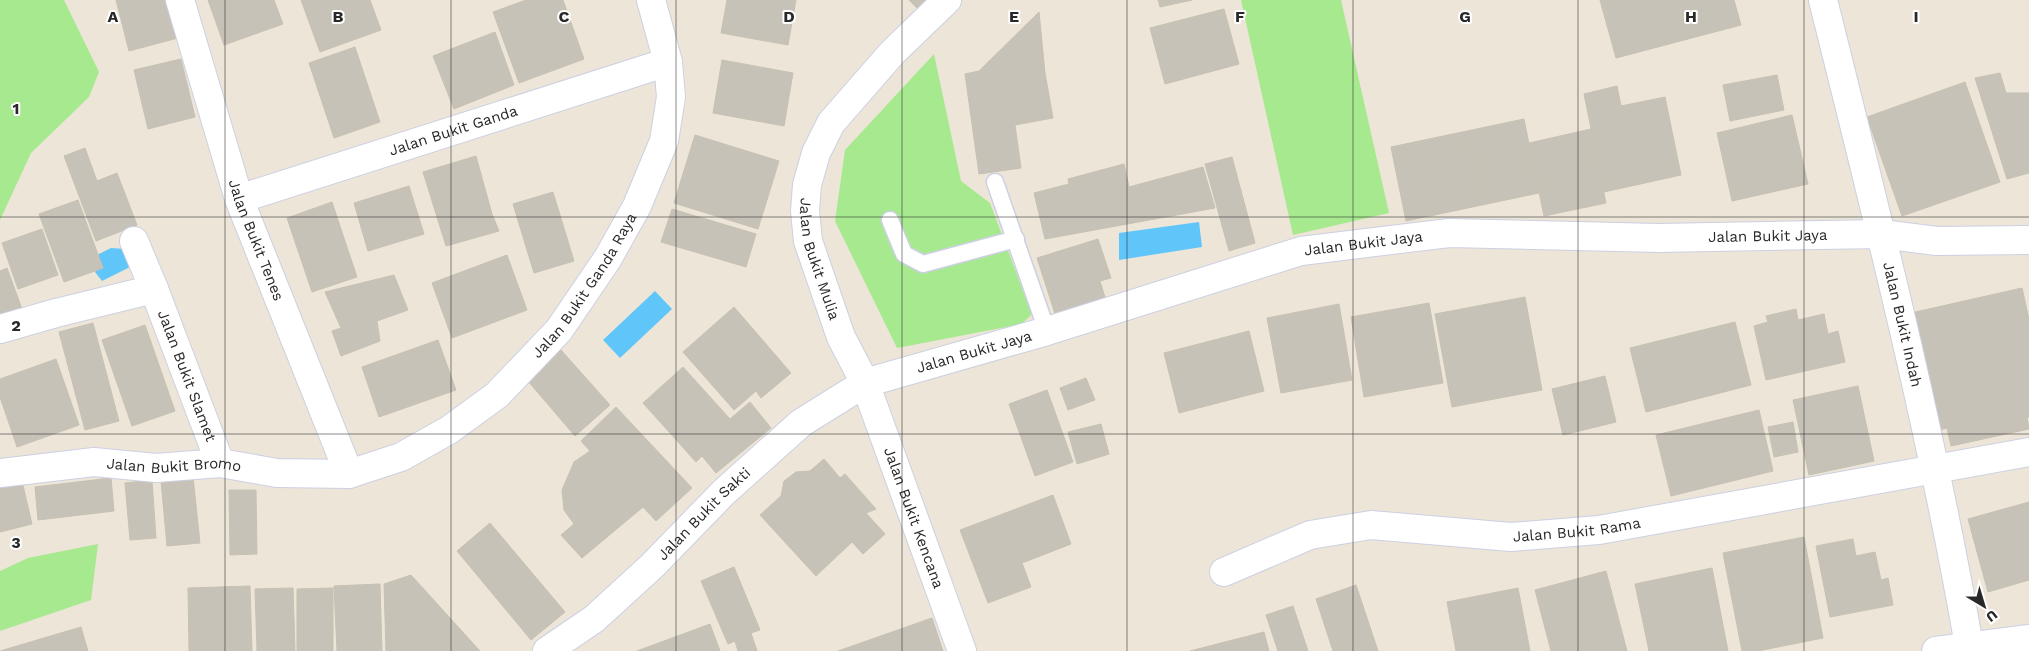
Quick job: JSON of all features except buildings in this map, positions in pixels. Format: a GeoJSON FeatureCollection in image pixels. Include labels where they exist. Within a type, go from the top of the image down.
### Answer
{"type":"FeatureCollection","features":[{"type":"Feature","properties":{"kind":"street","name":"Jalan Bukit Tenes"},"geometry":{"type":"LineString","coordinates":[[180,0],[238,199],[349,474]]}},
{"type":"Feature","properties":{"kind":"street","name":"Jalan Bukit Ganda Raya"},"geometry":{"type":"LineString","coordinates":[[349,474],[401,457],[449,430],[498,395],[560,330],[608,258],[637,206],[660,149],[671,97],[668,62],[651,0]]}},
{"type":"Feature","properties":{"kind":"street","name":"Jalan Bukit Mulia"},"geometry":{"type":"LineString","coordinates":[[865,383],[840,336],[808,241],[807,186],[816,153],[831,123],[892,53],[946,0]]}},
{"type":"Feature","properties":{"kind":"street","name":"Jalan Bukit Indah"},"geometry":{"type":"LineString","coordinates":[[1823,0],[1881,234],[1935,468],[1970,648]]}},
{"type":"Feature","properties":{"kind":"street","name":"Jalan Bukit Ganda"},"geometry":{"type":"LineString","coordinates":[[238,199],[668,62]]}},
{"type":"Feature","properties":{"kind":"street","name":"Jalan Bukit Jaya"},"geometry":{"type":"LineString","coordinates":[[865,383],[1047,331],[1301,251],[1449,233],[1658,238],[1881,234],[1937,241],[2029,240]]}},
{"type":"Feature","properties":{"kind":"street","name":"Jalan Bukit Slamet"},"geometry":{"type":"LineString","coordinates":[[134,241],[220,463]]}},
{"type":"Feature","properties":{"kind":"street"},"geometry":{"type":"LineString","coordinates":[[0,329],[154,289]]}},
{"type":"Feature","properties":{"kind":"street","name":"Jalan Bukit Sakti"},"geometry":{"type":"LineString","coordinates":[[547,651],[609,606],[652,566],[724,492],[800,423],[865,383]]}},
{"type":"Feature","properties":{"kind":"street","name":"Jalan Bukit Kencana"},"geometry":{"type":"LineString","coordinates":[[865,383],[962,651]]}},
{"type":"Feature","properties":{"kind":"street","name":"Jalan Bukit Rama"},"geometry":{"type":"LineString","coordinates":[[1224,572],[1310,534],[1371,524],[1511,537],[1599,530],[2029,452]]}},
{"type":"Feature","properties":{"kind":"street","name":"Jalan Bukit Bromo"},"geometry":{"type":"LineString","coordinates":[[0,473],[94,462],[156,468],[220,463],[277,473],[349,474]]}},
{"type":"Feature","properties":{"kind":"street"},"geometry":{"type":"LineString","coordinates":[[1936,651],[2029,639]]}},
{"type":"Feature","properties":{"kind":"lane"},"geometry":{"type":"LineString","coordinates":[[995,182],[1047,331]]}},
{"type":"Feature","properties":{"kind":"lane"},"geometry":{"type":"LineString","coordinates":[[890,220],[904,254],[923,264],[1016,239]]}},
{"type":"Feature","properties":{"kind":"green space"},"geometry":{"type":"Polygon","coordinates":[[[0,0],[64,0],[99,72],[89,97],[31,153],[0,220],[0,0]]]}},
{"type":"Feature","properties":{"kind":"green space"},"geometry":{"type":"Polygon","coordinates":[[[1241,0],[1341,0],[1389,213],[1293,235],[1241,0]]]}},
{"type":"Feature","properties":{"kind":"green space"},"geometry":{"type":"Polygon","coordinates":[[[934,54],[961,181],[990,203],[1032,314],[1022,324],[897,348],[835,221],[845,150],[934,54]]]}},
{"type":"Feature","properties":{"kind":"green space"},"geometry":{"type":"Polygon","coordinates":[[[98,544],[91,600],[0,631],[0,571],[28,558],[98,544]]]}},
{"type":"Feature","properties":{"kind":"water"},"geometry":{"type":"Polygon","coordinates":[[[1199,222],[1202,247],[1119,260],[1119,233],[1199,222]]]}},
{"type":"Feature","properties":{"kind":"water"},"geometry":{"type":"Polygon","coordinates":[[[111,248],[125,249],[134,259],[130,267],[102,281],[95,272],[95,256],[111,248]]]}},
{"type":"Feature","properties":{"kind":"water"},"geometry":{"type":"Polygon","coordinates":[[[655,291],[672,309],[620,358],[603,340],[655,291]]]}}]}
